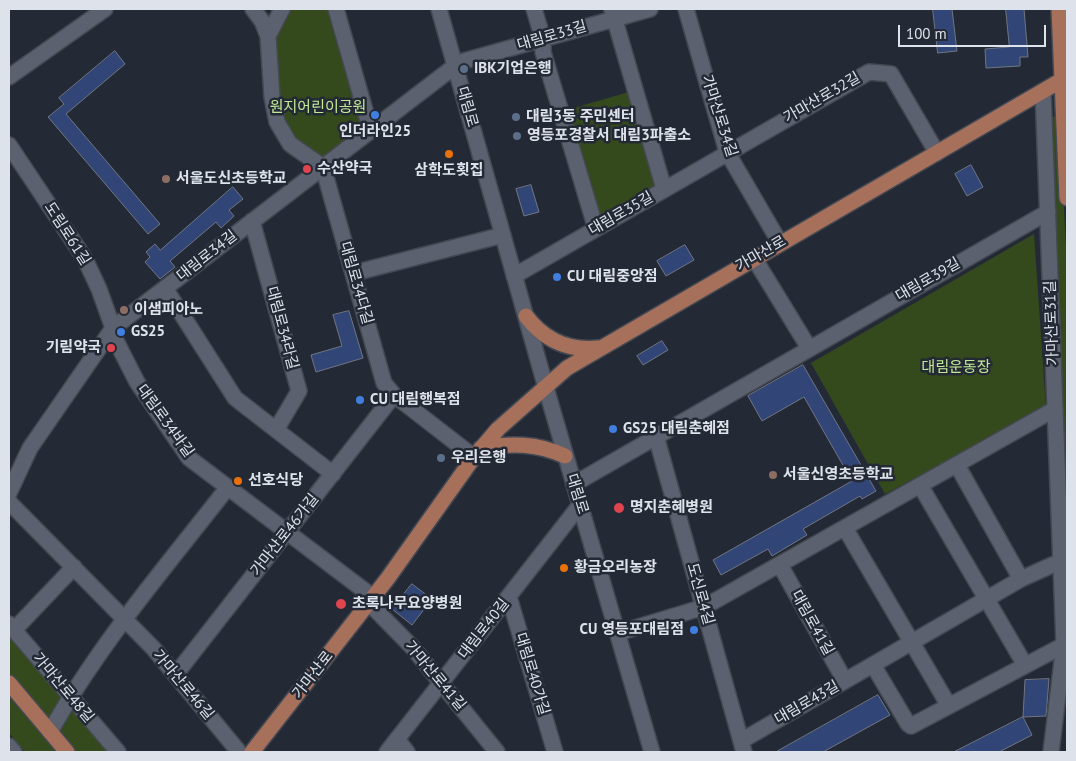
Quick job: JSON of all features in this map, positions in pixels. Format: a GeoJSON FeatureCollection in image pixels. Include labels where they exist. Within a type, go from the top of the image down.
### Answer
{"type":"FeatureCollection","features":[{"type":"Feature","properties":{"kind":"main road"},"geometry":{"type":"LineString","coordinates":[[1059,9],[1065,80],[1067,198]]}},
{"type":"Feature","properties":{"kind":"main road","name":"가마산로"},"geometry":{"type":"LineString","coordinates":[[252,752],[371,600],[478,453],[498,429],[567,368],[754,258],[1065,80]]}},
{"type":"Feature","properties":{"kind":"main road"},"geometry":{"type":"LineString","coordinates":[[526,316],[536,329],[558,342],[583,350],[602,348]]}},
{"type":"Feature","properties":{"kind":"main road"},"geometry":{"type":"LineString","coordinates":[[478,453],[506,444],[525,444],[545,448],[565,456]]}},
{"type":"Feature","properties":{"kind":"main road"},"geometry":{"type":"LineString","coordinates":[[9,683],[67,752]]}},
{"type":"Feature","properties":{"kind":"street"},"geometry":{"type":"LineString","coordinates":[[9,77],[105,9]]}},
{"type":"Feature","properties":{"kind":"street"},"geometry":{"type":"LineString","coordinates":[[253,9],[262,21],[268,36],[272,97],[277,122],[290,144],[323,167]]}},
{"type":"Feature","properties":{"kind":"street"},"geometry":{"type":"LineString","coordinates":[[268,36],[282,9]]}},
{"type":"Feature","properties":{"kind":"street"},"geometry":{"type":"LineString","coordinates":[[336,9],[371,131]]}},
{"type":"Feature","properties":{"kind":"street","name":"대림로"},"geometry":{"type":"LineString","coordinates":[[439,9],[565,456],[652,752]]}},
{"type":"Feature","properties":{"kind":"street"},"geometry":{"type":"LineString","coordinates":[[534,9],[543,39],[543,52],[596,229]]}},
{"type":"Feature","properties":{"kind":"street","name":"대림로33길"},"geometry":{"type":"LineString","coordinates":[[455,66],[464,61],[543,39],[613,14],[650,9]]}},
{"type":"Feature","properties":{"kind":"street","name":"가마산로34길"},"geometry":{"type":"LineString","coordinates":[[686,9],[728,152],[780,243]]}},
{"type":"Feature","properties":{"kind":"street"},"geometry":{"type":"LineString","coordinates":[[613,14],[664,189]]}},
{"type":"Feature","properties":{"kind":"street","name":"대림로34길"},"geometry":{"type":"LineString","coordinates":[[9,493],[30,448],[113,328],[455,66]]}},
{"type":"Feature","properties":{"kind":"street","name":"가마산로32길"},"geometry":{"type":"LineString","coordinates":[[728,152],[868,72],[891,74],[896,79],[901,92],[937,153]]}},
{"type":"Feature","properties":{"kind":"street","name":"가마산로31길"},"geometry":{"type":"LineString","coordinates":[[1043,91],[1064,645],[1051,752]]}},
{"type":"Feature","properties":{"kind":"street","name":"도림로61길"},"geometry":{"type":"LineString","coordinates":[[9,145],[85,259],[113,328]]}},
{"type":"Feature","properties":{"kind":"street","name":"대림로35길"},"geometry":{"type":"LineString","coordinates":[[514,276],[728,152]]}},
{"type":"Feature","properties":{"kind":"street","name":"대림로34다길"},"geometry":{"type":"LineString","coordinates":[[323,167],[384,383],[394,395]]}},
{"type":"Feature","properties":{"kind":"street","name":"대림로39길"},"geometry":{"type":"LineString","coordinates":[[574,484],[1048,212]]}},
{"type":"Feature","properties":{"kind":"street","name":"대림로34라길"},"geometry":{"type":"LineString","coordinates":[[252,221],[299,391],[276,430]]}},
{"type":"Feature","properties":{"kind":"street"},"geometry":{"type":"LineString","coordinates":[[354,273],[503,235]]}},
{"type":"Feature","properties":{"kind":"street"},"geometry":{"type":"LineString","coordinates":[[754,258],[809,348]]}},
{"type":"Feature","properties":{"kind":"street"},"geometry":{"type":"LineString","coordinates":[[165,288],[235,398],[333,474]]}},
{"type":"Feature","properties":{"kind":"street","name":"대림로34바길"},"geometry":{"type":"LineString","coordinates":[[113,328],[114,337],[137,382],[184,452],[288,533]]}},
{"type":"Feature","properties":{"kind":"street"},"geometry":{"type":"LineString","coordinates":[[394,395],[478,453]]}},
{"type":"Feature","properties":{"kind":"street","name":"가마산로46가길"},"geometry":{"type":"LineString","coordinates":[[176,674],[394,395]]}},
{"type":"Feature","properties":{"kind":"street"},"geometry":{"type":"LineString","coordinates":[[618,633],[704,607],[1055,409]]}},
{"type":"Feature","properties":{"kind":"street","name":"도신로4길"},"geometry":{"type":"LineString","coordinates":[[656,436],[743,747]]}},
{"type":"Feature","properties":{"kind":"street"},"geometry":{"type":"LineString","coordinates":[[957,465],[1021,579]]}},
{"type":"Feature","properties":{"kind":"street"},"geometry":{"type":"LineString","coordinates":[[920,485],[1025,666]]}},
{"type":"Feature","properties":{"kind":"street"},"geometry":{"type":"LineString","coordinates":[[50,732],[70,696],[126,619],[228,488]]}},
{"type":"Feature","properties":{"kind":"street","name":"가마산로46길"},"geometry":{"type":"LineString","coordinates":[[9,502],[126,619],[176,674],[239,752]]}},
{"type":"Feature","properties":{"kind":"street","name":"대림로40길"},"geometry":{"type":"LineString","coordinates":[[387,752],[580,505]]}},
{"type":"Feature","properties":{"kind":"street"},"geometry":{"type":"LineString","coordinates":[[845,528],[948,706]]}},
{"type":"Feature","properties":{"kind":"street"},"geometry":{"type":"LineString","coordinates":[[288,533],[371,600]]}},
{"type":"Feature","properties":{"kind":"street","name":"대림로43길"},"geometry":{"type":"LineString","coordinates":[[743,747],[845,681],[1021,579],[1061,561]]}},
{"type":"Feature","properties":{"kind":"street","name":"대림로41길"},"geometry":{"type":"LineString","coordinates":[[780,565],[845,681]]}},
{"type":"Feature","properties":{"kind":"street"},"geometry":{"type":"LineString","coordinates":[[11,627],[74,567]]}},
{"type":"Feature","properties":{"kind":"street","name":"대림로40가길"},"geometry":{"type":"LineString","coordinates":[[509,597],[555,752]]}},
{"type":"Feature","properties":{"kind":"street","name":"가마산로41길"},"geometry":{"type":"LineString","coordinates":[[371,600],[413,648],[497,752]]}},
{"type":"Feature","properties":{"kind":"street","name":"가마산로48길"},"geometry":{"type":"LineString","coordinates":[[11,627],[118,752]]}},
{"type":"Feature","properties":{"kind":"street"},"geometry":{"type":"LineString","coordinates":[[873,665],[911,726],[1064,645]]}},
{"type":"Feature","properties":{"kind":"street"},"geometry":{"type":"LineString","coordinates":[[397,739],[407,752]]}},
{"type":"Feature","properties":{"kind":"street"},"geometry":{"type":"LineString","coordinates":[[9,746],[14,752]]}},
{"type":"Feature","properties":{"kind":"green space","name":"원지어린이공원"},"geometry":{"type":"Polygon","coordinates":[[[285,9],[331,9],[365,128],[321,160],[300,149],[281,124],[272,37],[285,9]]]}},
{"type":"Feature","properties":{"kind":"green space"},"geometry":{"type":"Polygon","coordinates":[[[629,92],[656,187],[600,220],[567,110],[629,92]]]}},
{"type":"Feature","properties":{"kind":"green space"},"geometry":{"type":"Polygon","coordinates":[[[1049,117],[1059,117],[1067,266],[1067,557],[1049,117]]]}},
{"type":"Feature","properties":{"kind":"green space","name":"대림운동장"},"geometry":{"type":"Polygon","coordinates":[[[1034,234],[1046,409],[885,494],[811,363],[1034,234]]]}},
{"type":"Feature","properties":{"kind":"green space"},"geometry":{"type":"Polygon","coordinates":[[[9,636],[109,752],[25,752],[9,733],[9,636]]]}},
{"type":"Feature","properties":{"kind":"building"},"geometry":{"type":"Polygon","coordinates":[[[933,9],[952,9],[957,51],[938,53],[933,9]]]}},
{"type":"Feature","properties":{"kind":"building"},"geometry":{"type":"Polygon","coordinates":[[[1006,9],[1024,9],[1028,57],[1020,57],[1020,66],[986,68],[985,49],[1009,47],[1006,9]]]}},
{"type":"Feature","properties":{"kind":"building"},"geometry":{"type":"Polygon","coordinates":[[[115,51],[125,64],[66,114],[160,224],[148,234],[48,117],[64,104],[59,98],[115,51]]]}},
{"type":"Feature","properties":{"kind":"building"},"geometry":{"type":"Polygon","coordinates":[[[971,165],[983,187],[967,196],[955,174],[971,165]]]}},
{"type":"Feature","properties":{"kind":"building"},"geometry":{"type":"Polygon","coordinates":[[[531,185],[539,212],[524,216],[516,189],[531,185]]]}},
{"type":"Feature","properties":{"kind":"building"},"geometry":{"type":"Polygon","coordinates":[[[233,187],[243,199],[229,210],[234,216],[221,228],[216,222],[170,261],[175,267],[160,279],[145,262],[150,257],[146,252],[155,244],[160,250],[233,187]]]}},
{"type":"Feature","properties":{"kind":"building"},"geometry":{"type":"Polygon","coordinates":[[[685,245],[694,260],[666,276],[657,261],[685,245]]]}},
{"type":"Feature","properties":{"kind":"building"},"geometry":{"type":"Polygon","coordinates":[[[349,311],[363,358],[316,372],[311,355],[342,346],[333,315],[349,311]]]}},
{"type":"Feature","properties":{"kind":"building"},"geometry":{"type":"Polygon","coordinates":[[[662,341],[668,350],[643,365],[637,356],[662,341]]]}},
{"type":"Feature","properties":{"kind":"building"},"geometry":{"type":"Polygon","coordinates":[[[803,365],[876,491],[862,499],[860,496],[803,529],[807,535],[772,556],[768,549],[721,575],[713,560],[852,481],[804,397],[762,421],[748,396],[803,365]]]}},
{"type":"Feature","properties":{"kind":"building"},"geometry":{"type":"Polygon","coordinates":[[[412,584],[432,599],[412,625],[392,609],[412,584]]]}},
{"type":"Feature","properties":{"kind":"building"},"geometry":{"type":"Polygon","coordinates":[[[1049,679],[1046,716],[1023,717],[1025,680],[1049,679]]]}},
{"type":"Feature","properties":{"kind":"building"},"geometry":{"type":"Polygon","coordinates":[[[878,695],[890,715],[823,752],[776,752],[878,695]]]}},
{"type":"Feature","properties":{"kind":"building"},"geometry":{"type":"Polygon","coordinates":[[[1023,717],[1032,735],[999,752],[954,752],[1023,717]]]}},
{"type":"Feature","properties":{"kind":"place","name":"IBK기업은행"},"geometry":{"type":"Point","coordinates":[464,69]}},
{"type":"Feature","properties":{"kind":"place","name":"인더라인25"},"geometry":{"type":"Point","coordinates":[375,115]}},
{"type":"Feature","properties":{"kind":"place","name":"대림3동 주민센터"},"geometry":{"type":"Point","coordinates":[516,117]}},
{"type":"Feature","properties":{"kind":"place","name":"영등포경찰서 대림3파출소"},"geometry":{"type":"Point","coordinates":[517,136]}},
{"type":"Feature","properties":{"kind":"place","name":"삼학도횟집"},"geometry":{"type":"Point","coordinates":[449,154]}},
{"type":"Feature","properties":{"kind":"place","name":"수산약국"},"geometry":{"type":"Point","coordinates":[307,169]}},
{"type":"Feature","properties":{"kind":"place","name":"서울도신초등학교"},"geometry":{"type":"Point","coordinates":[166,179]}},
{"type":"Feature","properties":{"kind":"place","name":"CU 대림중앙점"},"geometry":{"type":"Point","coordinates":[557,277]}},
{"type":"Feature","properties":{"kind":"place","name":"이샘피아노"},"geometry":{"type":"Point","coordinates":[124,310]}},
{"type":"Feature","properties":{"kind":"place","name":"GS25"},"geometry":{"type":"Point","coordinates":[121,332]}},
{"type":"Feature","properties":{"kind":"place","name":"기림약국"},"geometry":{"type":"Point","coordinates":[111,348]}},
{"type":"Feature","properties":{"kind":"place","name":"CU 대림행복점"},"geometry":{"type":"Point","coordinates":[360,400]}},
{"type":"Feature","properties":{"kind":"place","name":"GS25 대림춘혜점"},"geometry":{"type":"Point","coordinates":[613,429]}},
{"type":"Feature","properties":{"kind":"place","name":"우리은행"},"geometry":{"type":"Point","coordinates":[441,458]}},
{"type":"Feature","properties":{"kind":"place","name":"서울신영초등학교"},"geometry":{"type":"Point","coordinates":[773,475]}},
{"type":"Feature","properties":{"kind":"place","name":"선호식당"},"geometry":{"type":"Point","coordinates":[238,481]}},
{"type":"Feature","properties":{"kind":"place","name":"명지춘혜병원"},"geometry":{"type":"Point","coordinates":[619,508]}},
{"type":"Feature","properties":{"kind":"place","name":"황금오리농장"},"geometry":{"type":"Point","coordinates":[564,568]}},
{"type":"Feature","properties":{"kind":"place","name":"초록나무요양병원"},"geometry":{"type":"Point","coordinates":[341,604]}},
{"type":"Feature","properties":{"kind":"place","name":"CU 영등포대림점"},"geometry":{"type":"Point","coordinates":[694,630]}}]}
